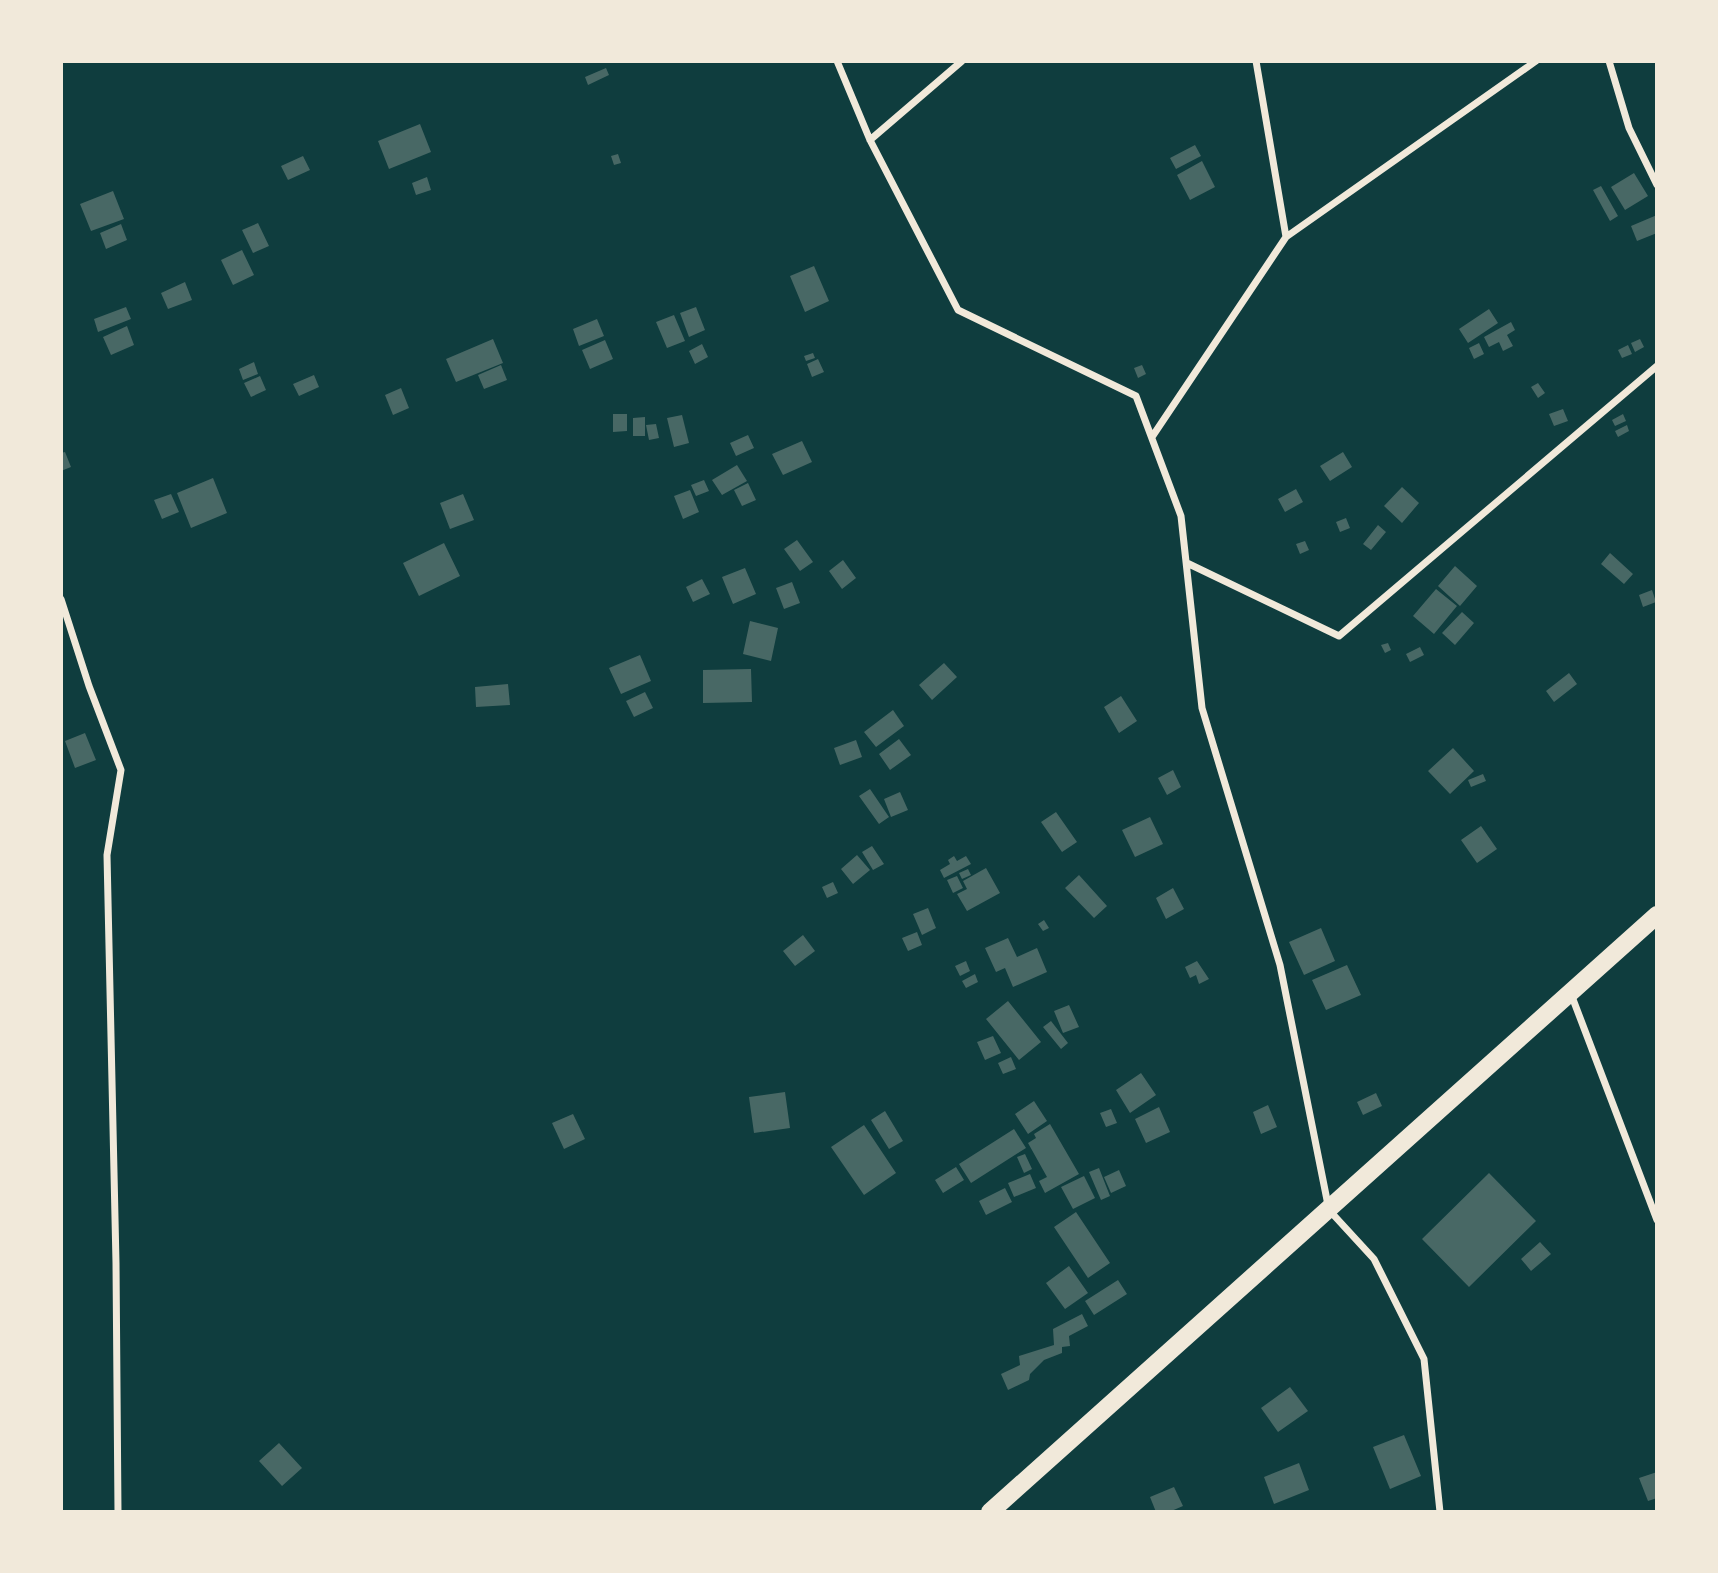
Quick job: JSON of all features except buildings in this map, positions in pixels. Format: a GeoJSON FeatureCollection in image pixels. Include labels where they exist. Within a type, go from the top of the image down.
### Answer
{"type":"FeatureCollection","features":[{"type":"Feature","properties":{"kind":"main road"},"geometry":{"type":"LineString","coordinates":[[990,1512],[1657,915]]}},
{"type":"Feature","properties":{"kind":"street"},"geometry":{"type":"LineString","coordinates":[[837,61],[870,140],[958,310],[1136,396],[1181,516],[1202,708],[1280,965],[1329,1210],[1374,1259],[1424,1359],[1440,1512]]}},
{"type":"Feature","properties":{"kind":"street"},"geometry":{"type":"LineString","coordinates":[[870,140],[962,61]]}},
{"type":"Feature","properties":{"kind":"street"},"geometry":{"type":"LineString","coordinates":[[1256,61],[1286,237]]}},
{"type":"Feature","properties":{"kind":"street"},"geometry":{"type":"LineString","coordinates":[[1152,437],[1286,237],[1536,61]]}},
{"type":"Feature","properties":{"kind":"street"},"geometry":{"type":"LineString","coordinates":[[1609,61],[1629,128],[1657,185]]}},
{"type":"Feature","properties":{"kind":"street"},"geometry":{"type":"LineString","coordinates":[[1187,563],[1339,636],[1657,366]]}},
{"type":"Feature","properties":{"kind":"street"},"geometry":{"type":"LineString","coordinates":[[61,599],[89,686],[121,770],[107,855],[116,1250],[118,1512]]}},
{"type":"Feature","properties":{"kind":"street"},"geometry":{"type":"LineString","coordinates":[[1571,993],[1657,1220]]}}]}
